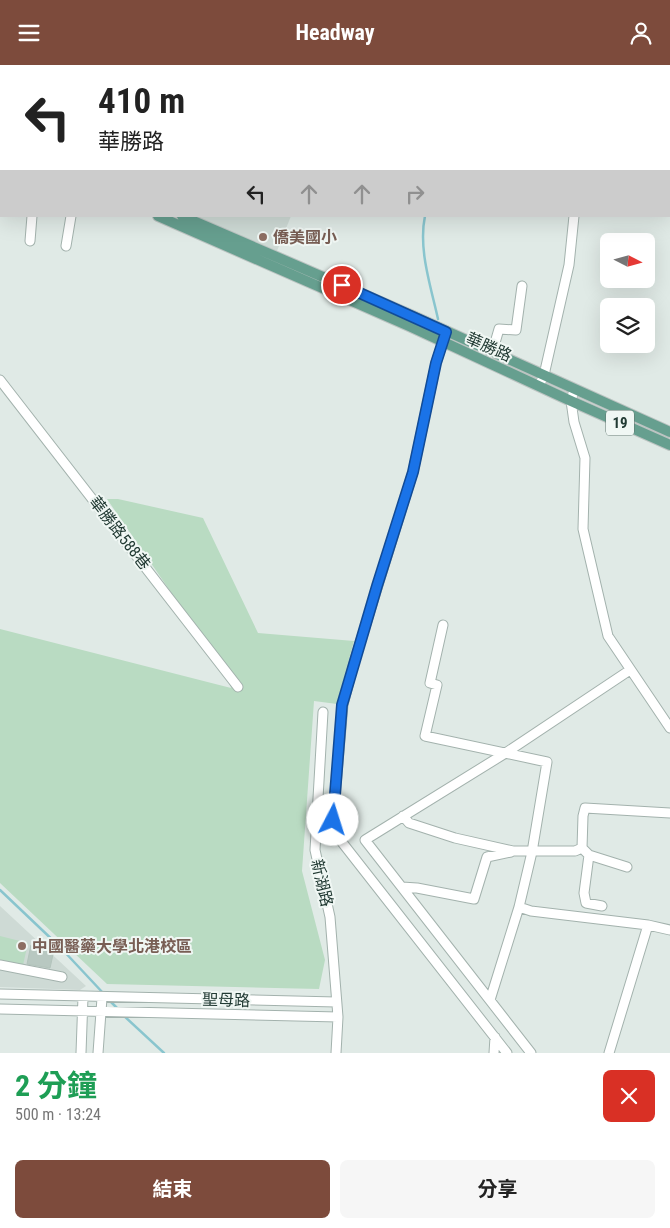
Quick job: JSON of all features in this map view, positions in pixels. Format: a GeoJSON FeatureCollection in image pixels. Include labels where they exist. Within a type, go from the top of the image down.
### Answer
{"type":"FeatureCollection","features":[{"type":"Feature","properties":{"kind":"main road","name":"華勝路"},"geometry":{"type":"LineString","coordinates":[[161,217],[196,228],[446,332],[670,432]]}},
{"type":"Feature","properties":{"kind":"main road","name":"華勝路"},"geometry":{"type":"LineString","coordinates":[[183,217],[196,228],[670,445]]}},
{"type":"Feature","properties":{"kind":"street"},"geometry":{"type":"LineString","coordinates":[[30,241],[32,217]]}},
{"type":"Feature","properties":{"kind":"street"},"geometry":{"type":"LineString","coordinates":[[66,246],[71,217]]}},
{"type":"Feature","properties":{"kind":"street"},"geometry":{"type":"LineString","coordinates":[[539,386],[544,375],[569,265],[574,217]]}},
{"type":"Feature","properties":{"kind":"street"},"geometry":{"type":"LineString","coordinates":[[492,353],[499,329],[516,330],[522,286]]}},
{"type":"Feature","properties":{"kind":"street"},"geometry":{"type":"LineString","coordinates":[[446,332],[442,342],[413,472],[342,705],[333,820],[340,841],[507,1053]]}},
{"type":"Feature","properties":{"kind":"street","name":"華勝路588巷"},"geometry":{"type":"LineString","coordinates":[[0,380],[238,687]]}},
{"type":"Feature","properties":{"kind":"street"},"geometry":{"type":"LineString","coordinates":[[574,390],[571,401],[574,422],[585,458],[583,529],[608,636],[670,728]]}},
{"type":"Feature","properties":{"kind":"street"},"geometry":{"type":"LineString","coordinates":[[444,625],[430,683],[437,685],[425,736],[547,762],[532,852],[519,907],[490,999]]}},
{"type":"Feature","properties":{"kind":"street"},"geometry":{"type":"LineString","coordinates":[[531,1053],[365,840],[504,754],[630,670]]}},
{"type":"Feature","properties":{"kind":"street","name":"新湖路"},"geometry":{"type":"LineString","coordinates":[[323,712],[315,850],[330,917],[338,1017],[336,1053]]}},
{"type":"Feature","properties":{"kind":"street"},"geometry":{"type":"LineString","coordinates":[[627,867],[589,855],[582,848],[582,816],[585,808],[670,813]]}},
{"type":"Feature","properties":{"kind":"street"},"geometry":{"type":"LineString","coordinates":[[402,816],[409,823],[455,838],[514,851],[574,851],[582,848]]}},
{"type":"Feature","properties":{"kind":"street"},"geometry":{"type":"LineString","coordinates":[[402,887],[417,887],[474,899],[487,857],[514,851]]}},
{"type":"Feature","properties":{"kind":"street"},"geometry":{"type":"LineString","coordinates":[[589,855],[584,893],[586,903],[602,906]]}},
{"type":"Feature","properties":{"kind":"street"},"geometry":{"type":"LineString","coordinates":[[519,907],[531,911],[648,925],[670,930]]}},
{"type":"Feature","properties":{"kind":"street"},"geometry":{"type":"LineString","coordinates":[[608,1053],[648,925]]}},
{"type":"Feature","properties":{"kind":"street"},"geometry":{"type":"LineString","coordinates":[[0,965],[62,977]]}},
{"type":"Feature","properties":{"kind":"street"},"geometry":{"type":"LineString","coordinates":[[0,994],[102,998],[98,1053]]}},
{"type":"Feature","properties":{"kind":"street"},"geometry":{"type":"LineString","coordinates":[[81,1053],[83,997]]}},
{"type":"Feature","properties":{"kind":"street","name":"聖母路"},"geometry":{"type":"LineString","coordinates":[[102,998],[336,1002]]}},
{"type":"Feature","properties":{"kind":"street","name":"聖母路"},"geometry":{"type":"LineString","coordinates":[[0,1009],[101,1013],[338,1017]]}},
{"type":"Feature","properties":{"kind":"street"},"geometry":{"type":"LineString","coordinates":[[494,1053],[495,1037]]}},
{"type":"Feature","properties":{"kind":"shaded area","name":"僑美國小"},"geometry":{"type":"Polygon","coordinates":[[[197,217],[291,217],[277,251],[197,217]]]}},
{"type":"Feature","properties":{"kind":"shaded area","name":"中國醫藥大學北港校區"},"geometry":{"type":"Polygon","coordinates":[[[0,906],[86,986],[80,990],[0,987],[0,906]]]}},
{"type":"Feature","properties":{"kind":"green space"},"geometry":{"type":"Polygon","coordinates":[[[107,499],[118,499],[203,518],[258,633],[354,641],[337,704],[314,701],[302,871],[325,960],[319,989],[107,984],[0,883],[0,629],[231,688],[227,674],[107,499]]]}},
{"type":"Feature","properties":{"kind":"green space"},"geometry":{"type":"Polygon","coordinates":[[[0,936],[28,943],[23,965],[0,960],[0,936]]]}},
{"type":"Feature","properties":{"kind":"building"},"geometry":{"type":"Polygon","coordinates":[[[31,945],[54,950],[50,968],[27,964],[31,945]]]}},
{"type":"Feature","properties":{"kind":"waterway"},"geometry":{"type":"LineString","coordinates":[[425,217],[423,229],[424,255],[438,319]]}},
{"type":"Feature","properties":{"kind":"waterway"},"geometry":{"type":"LineString","coordinates":[[0,890],[60,947],[104,994]]}},
{"type":"Feature","properties":{"kind":"waterway"},"geometry":{"type":"LineString","coordinates":[[109,1000],[118,1009]]}},
{"type":"Feature","properties":{"kind":"waterway"},"geometry":{"type":"LineString","coordinates":[[123,1015],[164,1053]]}},
{"type":"Feature","properties":{"kind":"place","name":"僑美國小"},"geometry":{"type":"Point","coordinates":[263,237]}},
{"type":"Feature","properties":{"kind":"place","name":"中國醫藥大學北港校區"},"geometry":{"type":"Point","coordinates":[22,946]}},
{"type":"Feature","properties":{"kind":"route"},"geometry":{"type":"LineString","coordinates":[[333,820],[342,705],[413,472],[436,363],[446,332],[342,285]]}}]}
